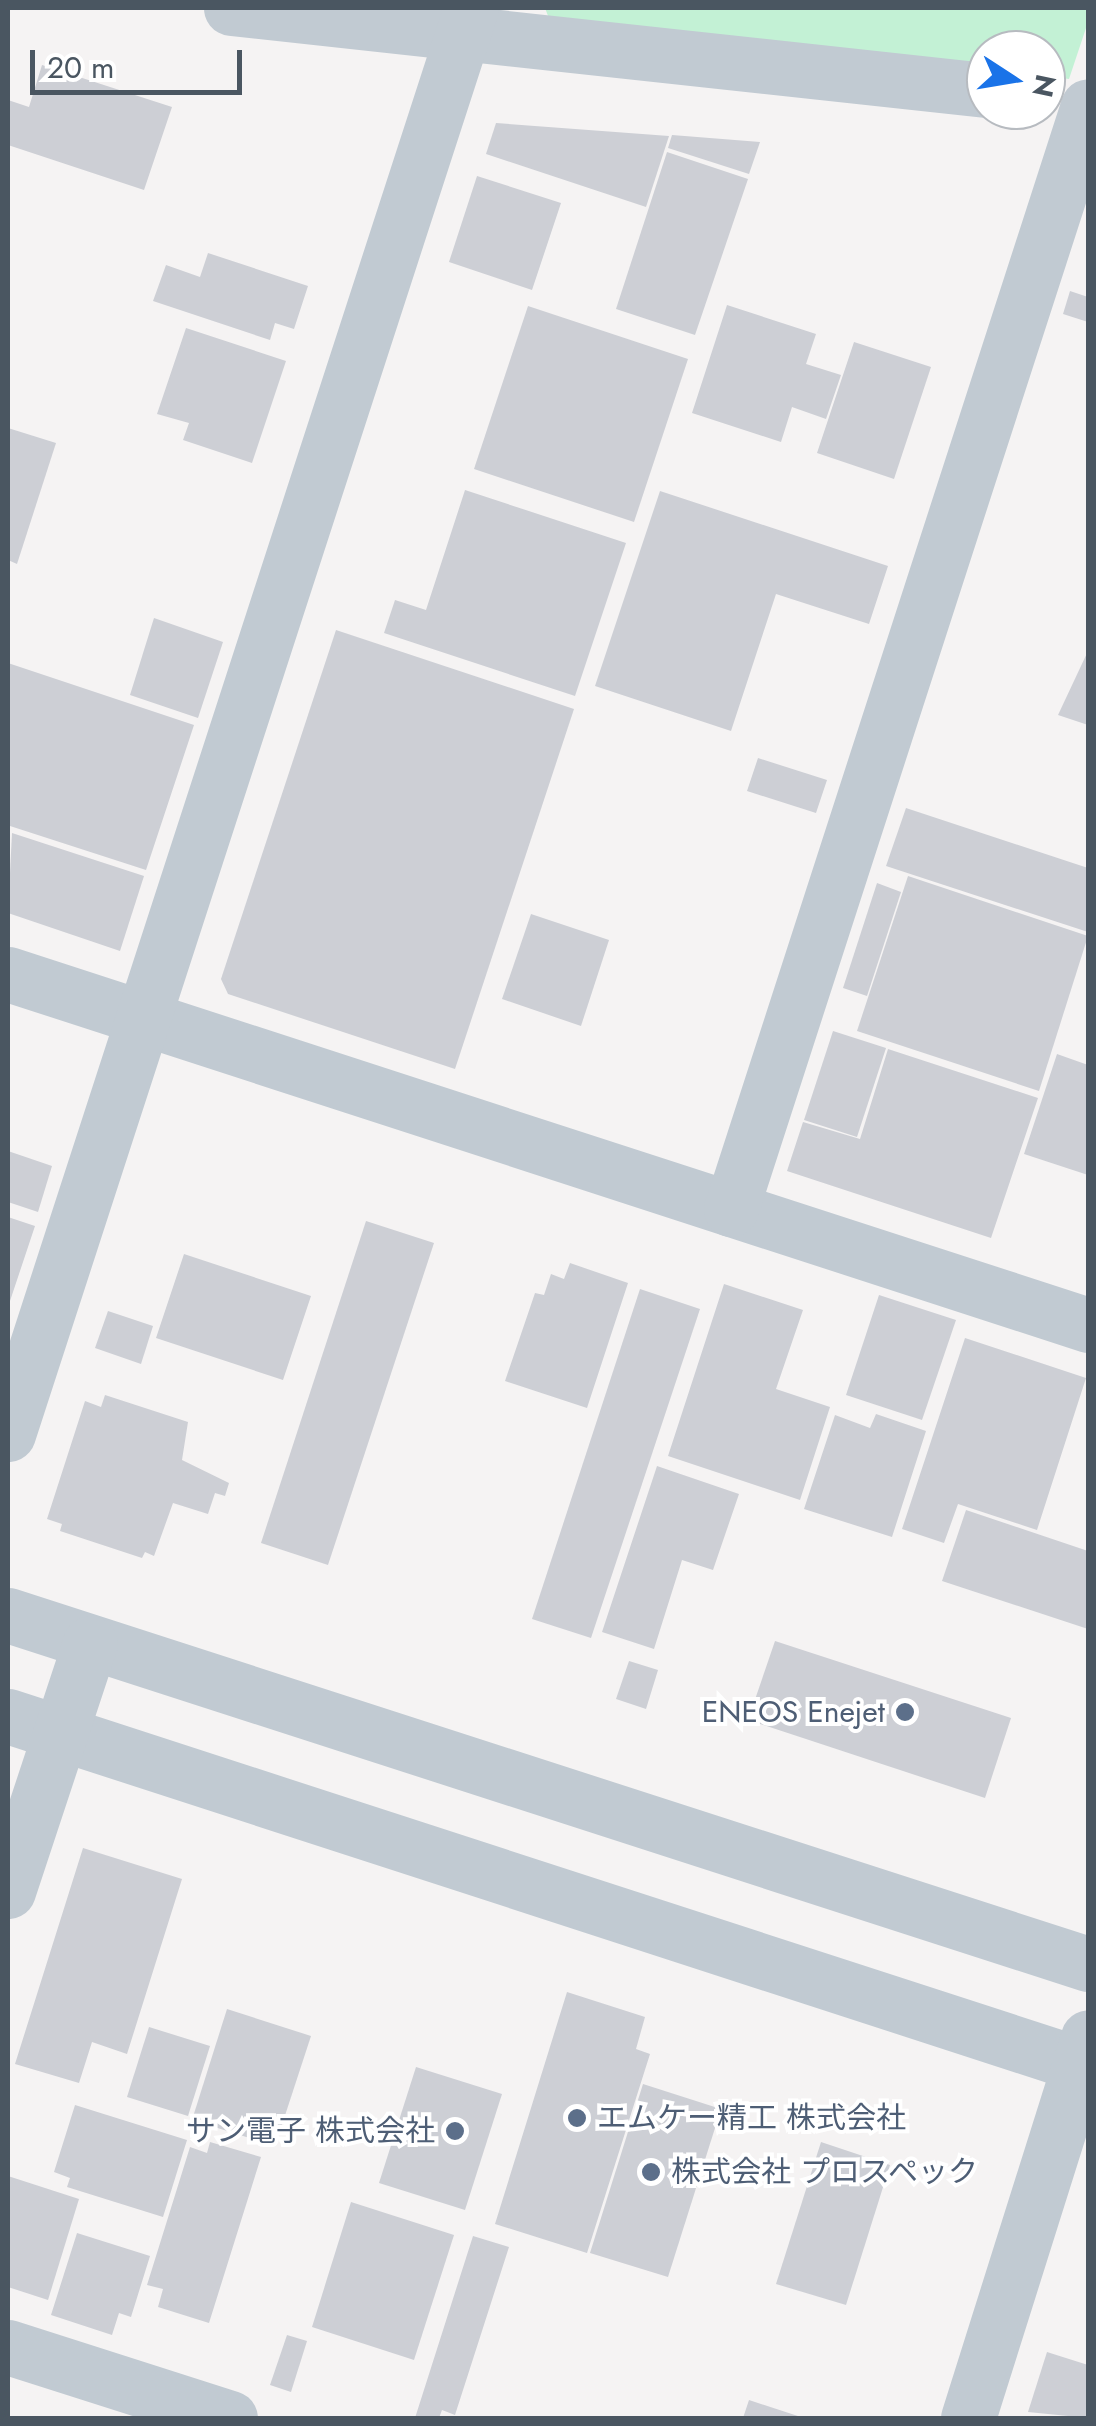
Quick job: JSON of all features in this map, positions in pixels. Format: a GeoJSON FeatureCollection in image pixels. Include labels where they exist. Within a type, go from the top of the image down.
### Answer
{"type":"FeatureCollection","features":[{"type":"Feature","properties":{"kind":"street"},"geometry":{"type":"LineString","coordinates":[[231,8],[467,20],[966,87]]}},
{"type":"Feature","properties":{"kind":"street"},"geometry":{"type":"LineString","coordinates":[[8,1434],[467,20]]}},
{"type":"Feature","properties":{"kind":"street"},"geometry":{"type":"LineString","coordinates":[[731,1209],[1088,104]]}},
{"type":"Feature","properties":{"kind":"street"},"geometry":{"type":"LineString","coordinates":[[8,974],[1088,1325]]}},
{"type":"Feature","properties":{"kind":"street"},"geometry":{"type":"LineString","coordinates":[[8,1616],[1088,1964]]}},
{"type":"Feature","properties":{"kind":"street"},"geometry":{"type":"LineString","coordinates":[[8,1891],[90,1643]]}},
{"type":"Feature","properties":{"kind":"street"},"geometry":{"type":"LineString","coordinates":[[8,1716],[1086,2056],[968,2418]]}},
{"type":"Feature","properties":{"kind":"street"},"geometry":{"type":"LineString","coordinates":[[8,2347],[230,2418]]}},
{"type":"Feature","properties":{"kind":"green space"},"geometry":{"type":"Polygon","coordinates":[[[545,8],[1088,8],[1088,22],[1069,79],[1066,30],[966,30],[966,67],[550,21],[545,8]]]}},
{"type":"Feature","properties":{"kind":"building"},"geometry":{"type":"Polygon","coordinates":[[[42,65],[172,107],[144,190],[8,145],[8,100],[29,107],[42,65]]]}},
{"type":"Feature","properties":{"kind":"building"},"geometry":{"type":"Polygon","coordinates":[[[496,123],[669,136],[646,207],[486,154],[496,123]]]}},
{"type":"Feature","properties":{"kind":"building"},"geometry":{"type":"Polygon","coordinates":[[[672,135],[760,142],[749,174],[668,148],[672,135]]]}},
{"type":"Feature","properties":{"kind":"building"},"geometry":{"type":"Polygon","coordinates":[[[667,152],[748,179],[695,335],[616,309],[667,152]]]}},
{"type":"Feature","properties":{"kind":"building"},"geometry":{"type":"Polygon","coordinates":[[[477,176],[561,203],[532,290],[449,262],[477,176]]]}},
{"type":"Feature","properties":{"kind":"building"},"geometry":{"type":"Polygon","coordinates":[[[208,253],[308,286],[294,329],[275,323],[270,340],[153,301],[166,265],[200,277],[208,253]]]}},
{"type":"Feature","properties":{"kind":"building"},"geometry":{"type":"Polygon","coordinates":[[[1070,291],[1088,297],[1088,322],[1063,314],[1070,291]]]}},
{"type":"Feature","properties":{"kind":"building"},"geometry":{"type":"Polygon","coordinates":[[[727,305],[816,334],[806,364],[841,375],[826,419],[792,407],[781,442],[692,413],[727,305]]]}},
{"type":"Feature","properties":{"kind":"building"},"geometry":{"type":"Polygon","coordinates":[[[528,306],[688,359],[634,522],[474,469],[528,306]]]}},
{"type":"Feature","properties":{"kind":"building"},"geometry":{"type":"Polygon","coordinates":[[[186,328],[286,361],[252,463],[183,440],[189,423],[157,414],[186,328]]]}},
{"type":"Feature","properties":{"kind":"building"},"geometry":{"type":"Polygon","coordinates":[[[854,342],[931,367],[894,479],[817,453],[854,342]]]}},
{"type":"Feature","properties":{"kind":"building"},"geometry":{"type":"Polygon","coordinates":[[[8,428],[56,443],[17,564],[8,560],[8,428]]]}},
{"type":"Feature","properties":{"kind":"building"},"geometry":{"type":"Polygon","coordinates":[[[465,490],[626,543],[575,696],[384,633],[395,600],[426,610],[465,490]]]}},
{"type":"Feature","properties":{"kind":"building"},"geometry":{"type":"Polygon","coordinates":[[[660,491],[888,566],[869,624],[776,594],[731,731],[595,686],[660,491]]]}},
{"type":"Feature","properties":{"kind":"building"},"geometry":{"type":"Polygon","coordinates":[[[154,618],[223,642],[198,718],[130,695],[154,618]]]}},
{"type":"Feature","properties":{"kind":"building"},"geometry":{"type":"Polygon","coordinates":[[[336,630],[574,709],[455,1069],[228,994],[221,979],[336,630]]]}},
{"type":"Feature","properties":{"kind":"building"},"geometry":{"type":"Polygon","coordinates":[[[1088,651],[1088,725],[1058,715],[1088,651]]]}},
{"type":"Feature","properties":{"kind":"building"},"geometry":{"type":"Polygon","coordinates":[[[8,663],[194,725],[146,870],[10,826],[8,832],[8,663]]]}},
{"type":"Feature","properties":{"kind":"building"},"geometry":{"type":"Polygon","coordinates":[[[758,758],[827,780],[816,813],[747,791],[758,758]]]}},
{"type":"Feature","properties":{"kind":"building"},"geometry":{"type":"Polygon","coordinates":[[[906,808],[1088,868],[1088,932],[886,866],[906,808]]]}},
{"type":"Feature","properties":{"kind":"building"},"geometry":{"type":"Polygon","coordinates":[[[12,833],[144,876],[120,951],[8,913],[12,833]]]}},
{"type":"Feature","properties":{"kind":"building"},"geometry":{"type":"Polygon","coordinates":[[[908,876],[1088,936],[1039,1091],[857,1031],[908,876]]]}},
{"type":"Feature","properties":{"kind":"building"},"geometry":{"type":"Polygon","coordinates":[[[877,883],[901,892],[867,996],[843,988],[877,883]]]}},
{"type":"Feature","properties":{"kind":"building"},"geometry":{"type":"Polygon","coordinates":[[[531,914],[609,940],[581,1026],[502,999],[531,914]]]}},
{"type":"Feature","properties":{"kind":"building"},"geometry":{"type":"Polygon","coordinates":[[[833,1031],[886,1048],[857,1137],[804,1120],[833,1031]]]}},
{"type":"Feature","properties":{"kind":"building"},"geometry":{"type":"Polygon","coordinates":[[[888,1049],[1038,1098],[991,1238],[787,1171],[803,1122],[860,1139],[888,1049]]]}},
{"type":"Feature","properties":{"kind":"building"},"geometry":{"type":"Polygon","coordinates":[[[1057,1054],[1088,1065],[1088,1175],[1024,1154],[1057,1054]]]}},
{"type":"Feature","properties":{"kind":"building"},"geometry":{"type":"Polygon","coordinates":[[[8,1151],[52,1166],[38,1212],[8,1202],[8,1151]]]}},
{"type":"Feature","properties":{"kind":"building"},"geometry":{"type":"Polygon","coordinates":[[[8,1217],[35,1226],[8,1307],[8,1217]]]}},
{"type":"Feature","properties":{"kind":"building"},"geometry":{"type":"Polygon","coordinates":[[[366,1221],[434,1243],[328,1565],[261,1543],[366,1221]]]}},
{"type":"Feature","properties":{"kind":"building"},"geometry":{"type":"Polygon","coordinates":[[[184,1254],[311,1296],[283,1380],[156,1338],[184,1254]]]}},
{"type":"Feature","properties":{"kind":"building"},"geometry":{"type":"Polygon","coordinates":[[[570,1263],[628,1283],[587,1408],[505,1381],[535,1293],[544,1295],[551,1274],[564,1279],[570,1263]]]}},
{"type":"Feature","properties":{"kind":"building"},"geometry":{"type":"Polygon","coordinates":[[[724,1284],[803,1310],[776,1389],[830,1407],[800,1500],[668,1456],[724,1284]]]}},
{"type":"Feature","properties":{"kind":"building"},"geometry":{"type":"Polygon","coordinates":[[[640,1289],[700,1309],[591,1638],[532,1619],[640,1289]]]}},
{"type":"Feature","properties":{"kind":"building"},"geometry":{"type":"Polygon","coordinates":[[[879,1295],[956,1320],[922,1420],[846,1395],[879,1295]]]}},
{"type":"Feature","properties":{"kind":"building"},"geometry":{"type":"Polygon","coordinates":[[[108,1311],[153,1326],[141,1364],[95,1348],[108,1311]]]}},
{"type":"Feature","properties":{"kind":"building"},"geometry":{"type":"Polygon","coordinates":[[[965,1338],[1086,1378],[1037,1530],[958,1504],[944,1543],[902,1529],[965,1338]]]}},
{"type":"Feature","properties":{"kind":"building"},"geometry":{"type":"Polygon","coordinates":[[[105,1395],[188,1422],[182,1460],[229,1483],[225,1496],[215,1493],[208,1514],[173,1503],[154,1556],[145,1552],[142,1558],[60,1531],[62,1524],[47,1519],[85,1401],[101,1407],[105,1395]]]}},
{"type":"Feature","properties":{"kind":"building"},"geometry":{"type":"Polygon","coordinates":[[[876,1414],[926,1431],[892,1537],[804,1509],[835,1415],[870,1428],[876,1414]]]}},
{"type":"Feature","properties":{"kind":"building"},"geometry":{"type":"Polygon","coordinates":[[[657,1466],[739,1494],[713,1570],[682,1560],[654,1649],[602,1632],[657,1466]]]}},
{"type":"Feature","properties":{"kind":"building"},"geometry":{"type":"Polygon","coordinates":[[[966,1510],[1088,1551],[1088,1629],[942,1581],[966,1510]]]}},
{"type":"Feature","properties":{"kind":"building"},"geometry":{"type":"Polygon","coordinates":[[[775,1641],[1011,1718],[985,1798],[748,1720],[775,1641]]]}},
{"type":"Feature","properties":{"kind":"building"},"geometry":{"type":"Polygon","coordinates":[[[629,1661],[658,1670],[646,1709],[616,1699],[629,1661]]]}},
{"type":"Feature","properties":{"kind":"building"},"geometry":{"type":"Polygon","coordinates":[[[83,1848],[182,1879],[127,2054],[92,2042],[79,2083],[15,2064],[83,1848]]]}},
{"type":"Feature","properties":{"kind":"building"},"geometry":{"type":"Polygon","coordinates":[[[567,1992],[645,2017],[636,2049],[650,2054],[587,2253],[495,2224],[567,1992]]]}},
{"type":"Feature","properties":{"kind":"building"},"geometry":{"type":"Polygon","coordinates":[[[227,2009],[311,2036],[275,2146],[192,2120],[227,2009]]]}},
{"type":"Feature","properties":{"kind":"building"},"geometry":{"type":"Polygon","coordinates":[[[149,2027],[210,2046],[188,2116],[127,2097],[149,2027]]]}},
{"type":"Feature","properties":{"kind":"building"},"geometry":{"type":"Polygon","coordinates":[[[416,2067],[502,2094],[465,2210],[379,2183],[416,2067]]]}},
{"type":"Feature","properties":{"kind":"building"},"geometry":{"type":"Polygon","coordinates":[[[643,2084],[721,2109],[668,2277],[590,2253],[643,2084]]]}},
{"type":"Feature","properties":{"kind":"building"},"geometry":{"type":"Polygon","coordinates":[[[75,2105],[187,2140],[163,2217],[67,2187],[70,2178],[54,2172],[75,2105]]]}},
{"type":"Feature","properties":{"kind":"building"},"geometry":{"type":"Polygon","coordinates":[[[210,2142],[261,2157],[209,2323],[158,2307],[163,2289],[147,2285],[190,2147],[207,2153],[210,2142]]]}},
{"type":"Feature","properties":{"kind":"building"},"geometry":{"type":"Polygon","coordinates":[[[821,2142],[890,2165],[846,2305],[776,2284],[821,2142]]]}},
{"type":"Feature","properties":{"kind":"building"},"geometry":{"type":"Polygon","coordinates":[[[8,2176],[79,2199],[48,2300],[8,2287],[8,2176]]]}},
{"type":"Feature","properties":{"kind":"building"},"geometry":{"type":"Polygon","coordinates":[[[351,2202],[454,2235],[414,2360],[312,2327],[351,2202]]]}},
{"type":"Feature","properties":{"kind":"building"},"geometry":{"type":"Polygon","coordinates":[[[77,2233],[150,2256],[131,2317],[119,2313],[112,2335],[51,2315],[77,2233]]]}},
{"type":"Feature","properties":{"kind":"building"},"geometry":{"type":"Polygon","coordinates":[[[473,2236],[509,2247],[455,2415],[442,2410],[439,2418],[415,2418],[473,2236]]]}},
{"type":"Feature","properties":{"kind":"building"},"geometry":{"type":"Polygon","coordinates":[[[287,2335],[307,2341],[291,2392],[270,2385],[287,2335]]]}},
{"type":"Feature","properties":{"kind":"building"},"geometry":{"type":"Polygon","coordinates":[[[1047,2352],[1088,2365],[1088,2418],[1028,2412],[1047,2352]]]}},
{"type":"Feature","properties":{"kind":"building"},"geometry":{"type":"Polygon","coordinates":[[[749,2400],[804,2418],[743,2418],[749,2400]]]}},
{"type":"Feature","properties":{"kind":"place","name":"ENEOS Enejet"},"geometry":{"type":"Point","coordinates":[905,1712]}},
{"type":"Feature","properties":{"kind":"place","name":"エムケー精工 株式会社"},"geometry":{"type":"Point","coordinates":[577,2118]}},
{"type":"Feature","properties":{"kind":"place","name":"サン電子 株式会社"},"geometry":{"type":"Point","coordinates":[455,2131]}},
{"type":"Feature","properties":{"kind":"place","name":"株式会社 プロスペック"},"geometry":{"type":"Point","coordinates":[651,2172]}}]}
